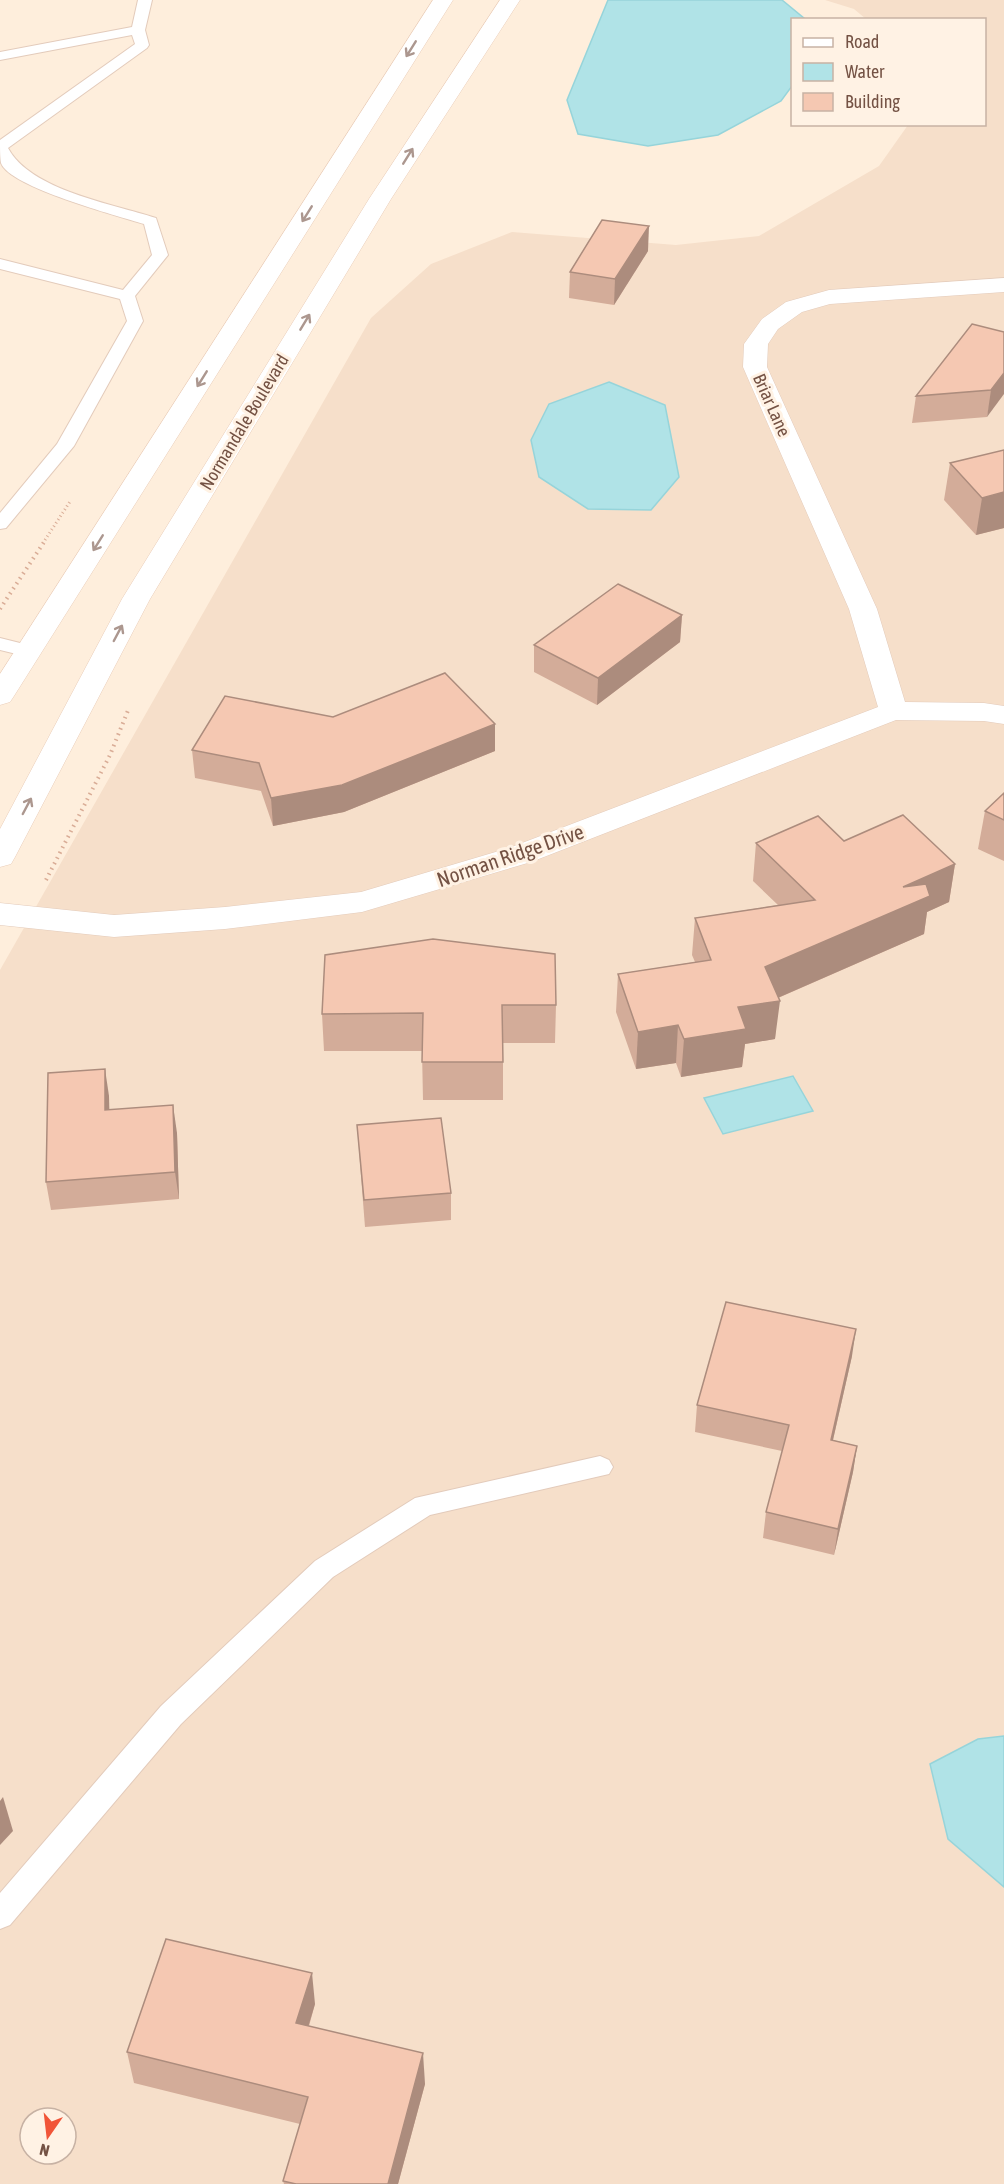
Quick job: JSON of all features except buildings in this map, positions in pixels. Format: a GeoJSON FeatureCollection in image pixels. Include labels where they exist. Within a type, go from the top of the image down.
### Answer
{"type":"FeatureCollection","features":[{"type":"Feature","properties":{"kind":"main road"},"geometry":{"type":"LineString","coordinates":[[0,696],[443,0]]}},
{"type":"Feature","properties":{"kind":"main road","name":"Normandale Boulevard"},"geometry":{"type":"LineString","coordinates":[[0,857],[136,599],[380,199],[510,0]]}},
{"type":"Feature","properties":{"kind":"main road","name":"Briar Lane"},"geometry":{"type":"LineString","coordinates":[[893,711],[863,609],[755,367],[756,344],[770,324],[794,307],[829,297],[1004,285]]}},
{"type":"Feature","properties":{"kind":"main road","name":"Norman Ridge Drive"},"geometry":{"type":"LineString","coordinates":[[0,914],[114,926],[225,918],[362,902],[520,855],[893,711],[984,712],[1004,715]]}},
{"type":"Feature","properties":{"kind":"lane"},"geometry":{"type":"LineString","coordinates":[[127,296],[160,255],[151,221],[43,187],[9,165],[0,147],[142,45],[138,30],[145,0]]}},
{"type":"Feature","properties":{"kind":"lane"},"geometry":{"type":"LineString","coordinates":[[0,56],[138,30]]}},
{"type":"Feature","properties":{"kind":"lane"},"geometry":{"type":"LineString","coordinates":[[0,264],[127,296]]}},
{"type":"Feature","properties":{"kind":"lane"},"geometry":{"type":"LineString","coordinates":[[0,524],[65,446],[135,321],[127,296]]}},
{"type":"Feature","properties":{"kind":"lane"},"geometry":{"type":"LineString","coordinates":[[0,644],[29,651]]}},
{"type":"Feature","properties":{"kind":"lane"},"geometry":{"type":"LineString","coordinates":[[0,1915],[171,1715],[324,1569],[424,1506],[600,1467]]}},
{"type":"Feature","properties":{"kind":"shaded area"},"geometry":{"type":"Polygon","coordinates":[[[825,0],[1004,0],[1004,2184],[0,2184],[0,970],[371,318],[431,264],[512,232],[676,245],[759,236],[879,166],[907,126],[986,126],[986,18],[865,18],[854,9],[825,0]]]}},
{"type":"Feature","properties":{"kind":"water"},"geometry":{"type":"Polygon","coordinates":[[[608,0],[782,0],[804,18],[791,18],[791,87],[781,101],[718,135],[648,146],[578,134],[567,100],[608,0]]]}},
{"type":"Feature","properties":{"kind":"water"},"geometry":{"type":"Polygon","coordinates":[[[609,382],[665,405],[679,477],[651,510],[588,509],[539,477],[531,440],[549,404],[609,382]]]}},
{"type":"Feature","properties":{"kind":"water"},"geometry":{"type":"Polygon","coordinates":[[[793,1076],[813,1111],[723,1134],[704,1098],[793,1076]]]}},
{"type":"Feature","properties":{"kind":"water"},"geometry":{"type":"Polygon","coordinates":[[[1004,1736],[1004,1887],[948,1839],[930,1764],[978,1739],[1004,1736]]]}}]}
